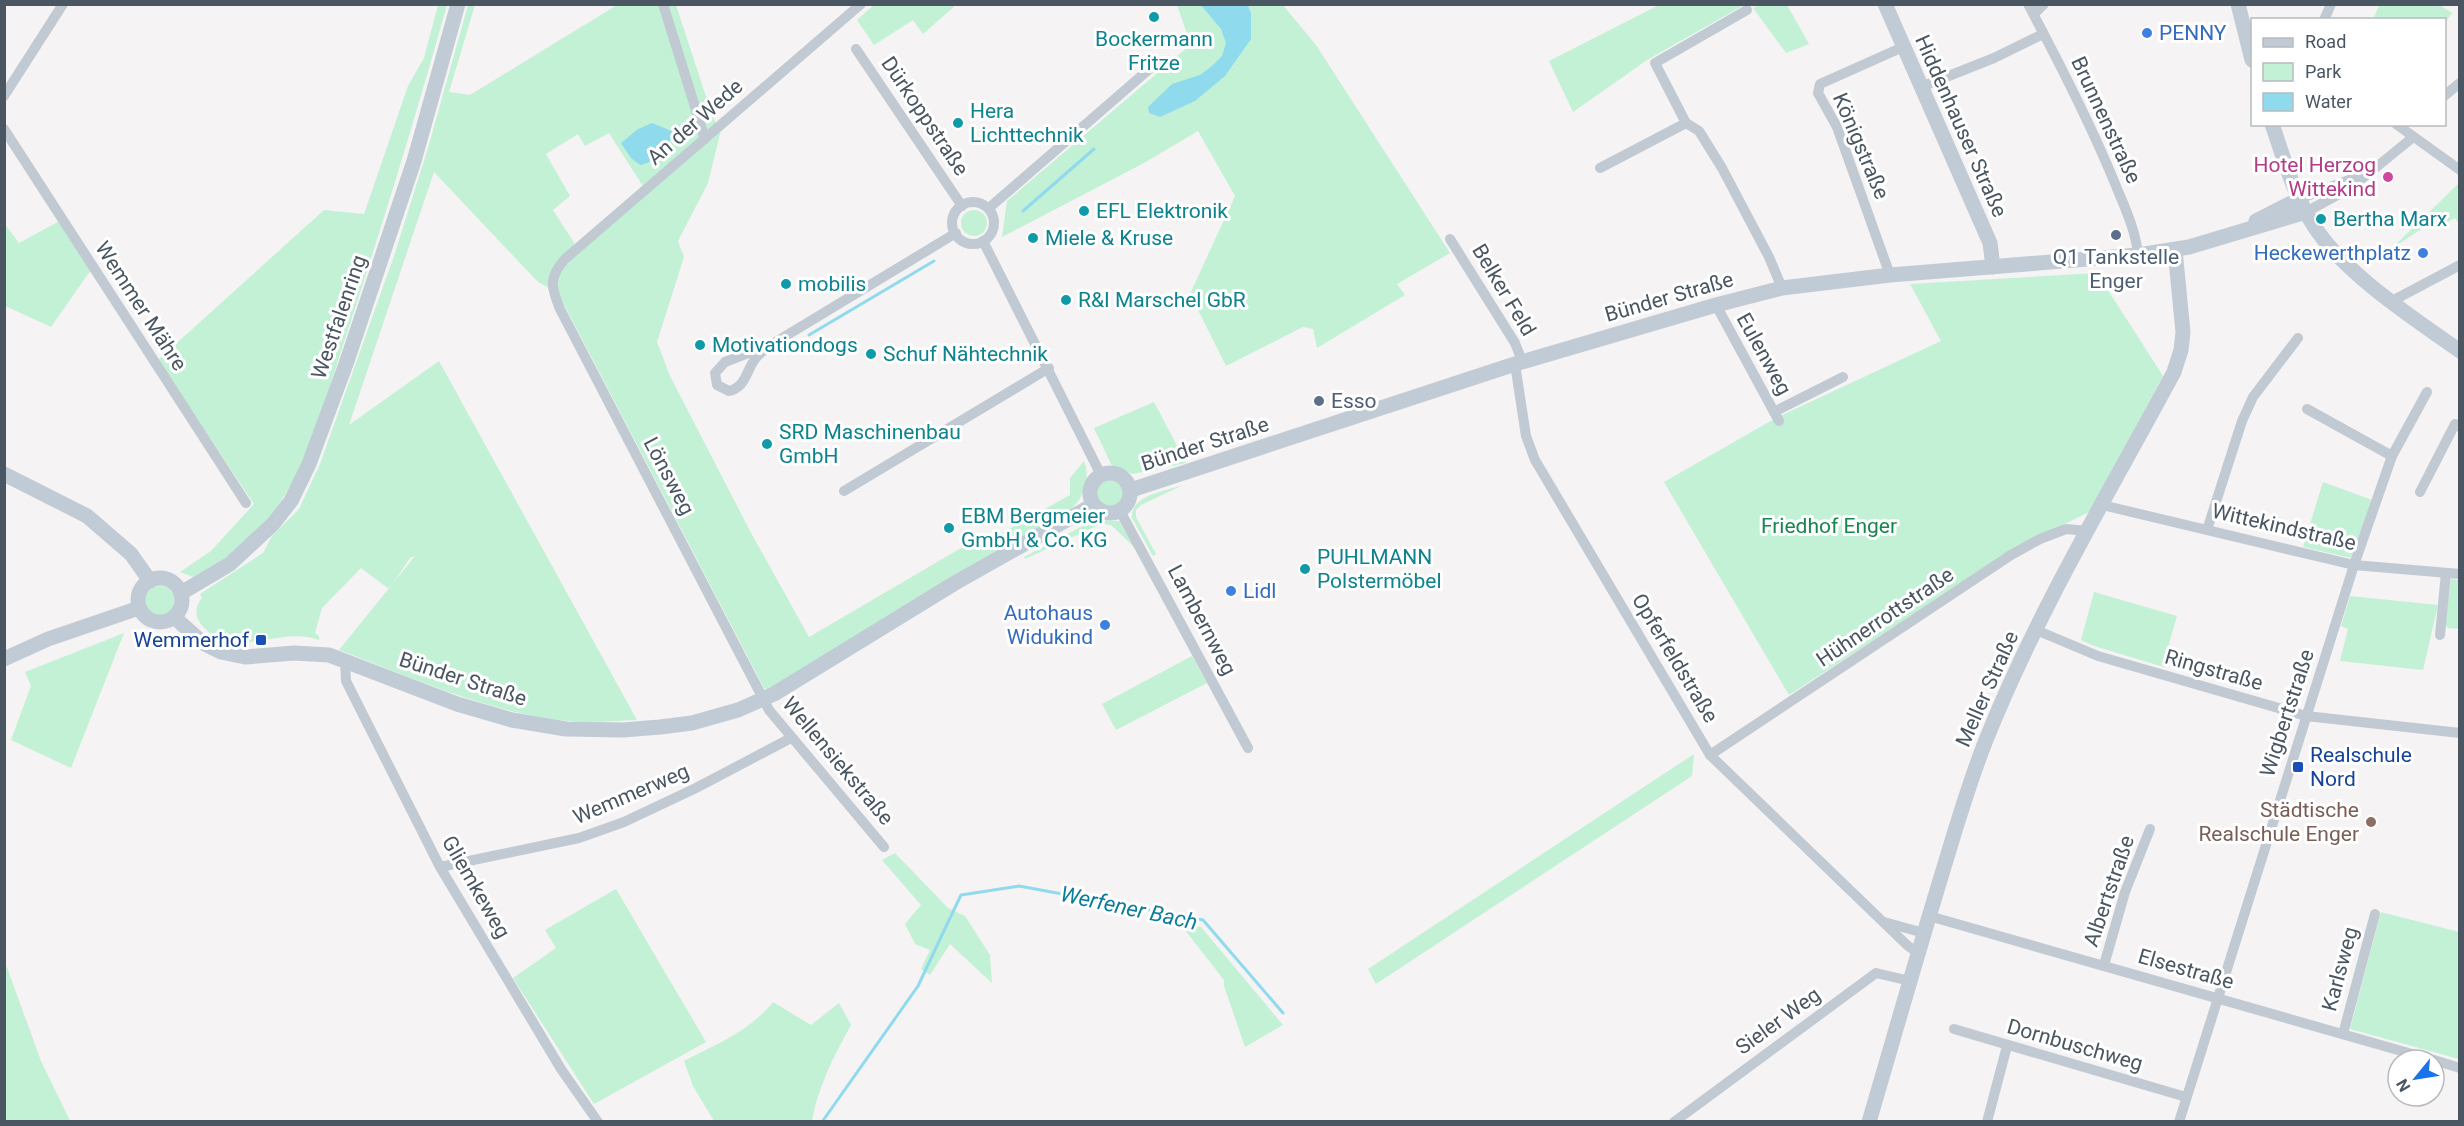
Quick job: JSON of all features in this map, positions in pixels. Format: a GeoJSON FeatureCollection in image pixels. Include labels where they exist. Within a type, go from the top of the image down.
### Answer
{"type":"FeatureCollection","features":[{"type":"Feature","properties":{"kind":"street"},"geometry":{"type":"LineString","coordinates":[[5,96],[63,4]]}},
{"type":"Feature","properties":{"kind":"street","name":"Westfalenring"},"geometry":{"type":"LineString","coordinates":[[181,593],[230,564],[273,524],[291,501],[309,464],[346,364],[414,161],[458,4]]}},
{"type":"Feature","properties":{"kind":"street"},"geometry":{"type":"LineString","coordinates":[[663,4],[705,139]]}},
{"type":"Feature","properties":{"kind":"street","name":"An der Wede"},"geometry":{"type":"LineString","coordinates":[[556,269],[861,4]]}},
{"type":"Feature","properties":{"kind":"street","name":"Hiddenhauser Straße"},"geometry":{"type":"LineString","coordinates":[[1885,4],[1990,243],[1993,267]]}},
{"type":"Feature","properties":{"kind":"street"},"geometry":{"type":"LineString","coordinates":[[2031,9],[2044,4]]}},
{"type":"Feature","properties":{"kind":"street"},"geometry":{"type":"LineString","coordinates":[[2238,4],[2251,53]]}},
{"type":"Feature","properties":{"kind":"street"},"geometry":{"type":"LineString","coordinates":[[2325,18],[2331,4]]}},
{"type":"Feature","properties":{"kind":"street","name":"Brunnenstraße"},"geometry":{"type":"LineString","coordinates":[[2031,9],[2101,149],[2127,213],[2137,243],[2138,255]]}},
{"type":"Feature","properties":{"kind":"street"},"geometry":{"type":"LineString","coordinates":[[1747,10],[1655,63],[1686,123],[1699,130],[1722,168],[1769,257],[1782,288]]}},
{"type":"Feature","properties":{"kind":"street"},"geometry":{"type":"LineString","coordinates":[[1921,87],[1994,58],[2043,34]]}},
{"type":"Feature","properties":{"kind":"street","name":"Königstraße"},"geometry":{"type":"LineString","coordinates":[[1890,275],[1837,128],[1818,93],[1818,88],[1820,84],[1903,47]]}},
{"type":"Feature","properties":{"kind":"street","name":"Dürkoppstraße"},"geometry":{"type":"LineString","coordinates":[[856,49],[962,206]]}},
{"type":"Feature","properties":{"kind":"street"},"geometry":{"type":"LineString","coordinates":[[989,208],[1154,65]]}},
{"type":"Feature","properties":{"kind":"street"},"geometry":{"type":"LineString","coordinates":[[2446,95],[2460,83]]}},
{"type":"Feature","properties":{"kind":"street"},"geometry":{"type":"LineString","coordinates":[[1600,168],[1686,123]]}},
{"type":"Feature","properties":{"kind":"street"},"geometry":{"type":"LineString","coordinates":[[2273,126],[2302,205],[2315,227],[2341,258],[2392,301],[2460,351]]}},
{"type":"Feature","properties":{"kind":"street","name":"Wemmer Mähre"},"geometry":{"type":"LineString","coordinates":[[4,129],[246,503]]}},
{"type":"Feature","properties":{"kind":"street"},"geometry":{"type":"LineString","coordinates":[[2406,130],[2460,170]]}},
{"type":"Feature","properties":{"kind":"street","name":"Bünder Straße"},"geometry":{"type":"LineString","coordinates":[[1131,490],[1518,363],[1782,288],[1890,275],[2168,251],[2237,231],[2302,205],[2369,172],[2406,130]]}},
{"type":"Feature","properties":{"kind":"street"},"geometry":{"type":"LineString","coordinates":[[979,202],[989,208],[994,220],[992,232],[983,241],[965,242],[956,233],[953,221],[957,210],[962,206],[979,202]]}},
{"type":"Feature","properties":{"kind":"street"},"geometry":{"type":"LineString","coordinates":[[774,343],[725,362],[715,373],[717,386],[729,392],[737,389],[743,384],[755,359],[774,343],[956,233]]}},
{"type":"Feature","properties":{"kind":"street","name":"Belker Feld"},"geometry":{"type":"LineString","coordinates":[[1450,239],[1515,343],[1518,363]]}},
{"type":"Feature","properties":{"kind":"street"},"geometry":{"type":"LineString","coordinates":[[983,241],[1101,475]]}},
{"type":"Feature","properties":{"kind":"street","name":"Meller Straße"},"geometry":{"type":"LineString","coordinates":[[1869,1122],[1966,794],[1986,741],[2036,630],[2174,372],[2181,351],[2183,332],[2178,293],[2168,251]]}},
{"type":"Feature","properties":{"kind":"street"},"geometry":{"type":"LineString","coordinates":[[2392,301],[2460,265]]}},
{"type":"Feature","properties":{"kind":"street","name":"Lönsweg"},"geometry":{"type":"LineString","coordinates":[[556,269],[552,280],[554,295],[560,309],[763,698]]}},
{"type":"Feature","properties":{"kind":"street","name":"Eulenweg"},"geometry":{"type":"LineString","coordinates":[[1716,305],[1776,417],[1843,377]]}},
{"type":"Feature","properties":{"kind":"street"},"geometry":{"type":"LineString","coordinates":[[2207,530],[2242,421],[2253,397],[2298,338]]}},
{"type":"Feature","properties":{"kind":"street","name":"Opferfeldstraße"},"geometry":{"type":"LineString","coordinates":[[1518,363],[1526,436],[1535,460],[1710,755],[1908,946],[1918,953]]}},
{"type":"Feature","properties":{"kind":"street"},"geometry":{"type":"LineString","coordinates":[[844,491],[1048,368]]}},
{"type":"Feature","properties":{"kind":"street","name":"Wigbertstraße"},"geometry":{"type":"LineString","coordinates":[[2179,1122],[2354,565],[2392,456],[2427,392]]}},
{"type":"Feature","properties":{"kind":"street"},"geometry":{"type":"LineString","coordinates":[[2307,409],[2392,456]]}},
{"type":"Feature","properties":{"kind":"street"},"geometry":{"type":"LineString","coordinates":[[2420,492],[2454,424],[2460,427]]}},
{"type":"Feature","properties":{"kind":"street"},"geometry":{"type":"LineString","coordinates":[[1113,472],[1125,478],[1131,490],[1129,502],[1120,511],[1109,514],[1097,509],[1090,498],[1091,485],[1101,475],[1113,472]]}},
{"type":"Feature","properties":{"kind":"street"},"geometry":{"type":"LineString","coordinates":[[4,474],[87,516],[131,554],[150,580]]}},
{"type":"Feature","properties":{"kind":"street","name":"Bünder Straße"},"geometry":{"type":"LineString","coordinates":[[174,617],[203,643],[232,655],[245,657],[294,653],[329,655],[457,704],[512,720],[566,729],[623,730],[692,723],[738,710],[774,694],[949,587],[1093,505]]}},
{"type":"Feature","properties":{"kind":"street","name":"Wittekindstraße"},"geometry":{"type":"LineString","coordinates":[[2102,505],[2354,565],[2460,574]]}},
{"type":"Feature","properties":{"kind":"street","name":"Lambernweg"},"geometry":{"type":"LineString","coordinates":[[1120,511],[1248,748]]}},
{"type":"Feature","properties":{"kind":"street","name":"Hühnerrottstraße"},"geometry":{"type":"LineString","coordinates":[[1710,755],[2011,555],[2040,538],[2067,529],[2088,531]]}},
{"type":"Feature","properties":{"kind":"street"},"geometry":{"type":"LineString","coordinates":[[2440,635],[2446,573]]}},
{"type":"Feature","properties":{"kind":"street"},"geometry":{"type":"LineString","coordinates":[[168,579],[178,587],[181,593],[181,609],[168,621],[154,622],[142,614],[139,608],[138,595],[144,584],[150,580],[168,579]]}},
{"type":"Feature","properties":{"kind":"street"},"geometry":{"type":"LineString","coordinates":[[4,659],[48,639],[139,608]]}},
{"type":"Feature","properties":{"kind":"street","name":"Ringstraße"},"geometry":{"type":"LineString","coordinates":[[2036,630],[2098,656],[2306,716],[2460,734]]}},
{"type":"Feature","properties":{"kind":"street","name":"Gliemkeweg"},"geometry":{"type":"LineString","coordinates":[[345,660],[346,681],[440,867],[561,1069],[598,1122]]}},
{"type":"Feature","properties":{"kind":"street","name":"Wellensiekstraße"},"geometry":{"type":"LineString","coordinates":[[763,698],[791,738],[884,847]]}},
{"type":"Feature","properties":{"kind":"street","name":"Wemmerweg"},"geometry":{"type":"LineString","coordinates":[[440,867],[579,838],[624,822],[696,788],[791,738]]}},
{"type":"Feature","properties":{"kind":"street","name":"Albertstraße"},"geometry":{"type":"LineString","coordinates":[[2104,965],[2125,892],[2150,829]]}},
{"type":"Feature","properties":{"kind":"street","name":"Karlsweg"},"geometry":{"type":"LineString","coordinates":[[2343,1034],[2375,914]]}},
{"type":"Feature","properties":{"kind":"street","name":"Elsestraße"},"geometry":{"type":"LineString","coordinates":[[1929,916],[2391,1048]]}},
{"type":"Feature","properties":{"kind":"street","name":"Opferfeldstraße"},"geometry":{"type":"LineString","coordinates":[[1883,922],[1924,933]]}},
{"type":"Feature","properties":{"kind":"street","name":"Sieler Weg"},"geometry":{"type":"LineString","coordinates":[[1674,1122],[1876,973],[1910,981]]}},
{"type":"Feature","properties":{"kind":"street","name":"Dornbuschweg"},"geometry":{"type":"LineString","coordinates":[[1953,1029],[2186,1096]]}},
{"type":"Feature","properties":{"kind":"street"},"geometry":{"type":"LineString","coordinates":[[1987,1122],[2007,1046]]}},
{"type":"Feature","properties":{"kind":"green space"},"geometry":{"type":"Polygon","coordinates":[[[875,4],[956,5],[923,34],[913,20],[874,45],[857,20],[875,4]]]}},
{"type":"Feature","properties":{"kind":"green space"},"geometry":{"type":"Polygon","coordinates":[[[1282,4],[1316,45],[1450,253],[1397,284],[1405,295],[1317,348],[1313,329],[1303,327],[1226,366],[1190,294],[1235,196],[1198,131],[1144,163],[1002,237],[1007,201],[1195,41],[1186,31],[1177,5],[1282,4]]]}},
{"type":"Feature","properties":{"kind":"green space"},"geometry":{"type":"Polygon","coordinates":[[[1661,4],[1744,5],[1647,60],[1573,112],[1549,61],[1661,4]]]}},
{"type":"Feature","properties":{"kind":"green space"},"geometry":{"type":"Polygon","coordinates":[[[2380,4],[2440,5],[2452,13],[2446,22],[2446,18],[2374,17],[2380,4]]]}},
{"type":"Feature","properties":{"kind":"green space"},"geometry":{"type":"Polygon","coordinates":[[[438,5],[447,5],[411,130],[326,399],[302,463],[281,501],[243,545],[219,563],[193,577],[180,572],[211,551],[254,504],[158,360],[324,210],[364,214],[408,86],[424,58],[438,5]]]}},
{"type":"Feature","properties":{"kind":"green space"},"geometry":{"type":"Polygon","coordinates":[[[468,5],[475,5],[449,92],[470,95],[617,5],[676,5],[713,118],[721,130],[708,183],[678,241],[684,257],[657,342],[670,376],[750,531],[809,637],[980,537],[984,543],[1070,495],[1070,478],[1084,461],[1086,468],[1085,488],[1079,500],[1070,510],[769,691],[764,688],[558,293],[538,282],[434,172],[349,425],[439,361],[637,720],[568,721],[509,710],[423,683],[339,650],[389,589],[361,568],[322,608],[315,633],[319,636],[319,640],[298,636],[246,642],[227,641],[218,638],[204,628],[199,621],[197,606],[202,598],[200,594],[263,553],[272,536],[299,509],[320,464],[394,256],[428,148],[468,5]],[[609,133],[585,146],[578,134],[546,154],[570,196],[553,210],[580,252],[648,194],[609,133]],[[415,556],[410,558],[393,584],[415,556]]]}},
{"type":"Feature","properties":{"kind":"green space"},"geometry":{"type":"Polygon","coordinates":[[[1760,5],[1787,5],[1809,44],[1786,53],[1753,8],[1760,5]]]}},
{"type":"Feature","properties":{"kind":"green space"},"geometry":{"type":"Polygon","coordinates":[[[2459,183],[2459,224],[2455,218],[2446,223],[2441,216],[2391,249],[2459,183]]]}},
{"type":"Feature","properties":{"kind":"green space"},"geometry":{"type":"Polygon","coordinates":[[[974,210],[983,214],[987,223],[983,232],[974,236],[965,232],[961,223],[965,214],[974,210]]]}},
{"type":"Feature","properties":{"kind":"green space"},"geometry":{"type":"Polygon","coordinates":[[[65,218],[96,267],[88,274],[51,327],[5,306],[4,223],[19,243],[65,218]]]}},
{"type":"Feature","properties":{"kind":"green space","name":"Friedhof Enger"},"geometry":{"type":"Polygon","coordinates":[[[2097,273],[2163,376],[2091,511],[2012,550],[1789,695],[1664,482],[1776,418],[1941,341],[1910,284],[2097,273]]]}},
{"type":"Feature","properties":{"kind":"green space"},"geometry":{"type":"Polygon","coordinates":[[[1154,402],[1186,463],[1133,474],[1112,466],[1094,428],[1154,402]]]}},
{"type":"Feature","properties":{"kind":"green space"},"geometry":{"type":"Polygon","coordinates":[[[1110,480],[1119,484],[1123,493],[1119,502],[1110,506],[1101,502],[1097,493],[1101,484],[1110,480]]]}},
{"type":"Feature","properties":{"kind":"green space"},"geometry":{"type":"Polygon","coordinates":[[[2323,482],[2372,500],[2351,558],[2303,547],[2323,482]]]}},
{"type":"Feature","properties":{"kind":"green space"},"geometry":{"type":"Polygon","coordinates":[[[1183,485],[1141,505],[1136,510],[1136,517],[1156,554],[1153,556],[1132,518],[1133,510],[1137,504],[1150,495],[1183,485]]]}},
{"type":"Feature","properties":{"kind":"green space"},"geometry":{"type":"Polygon","coordinates":[[[1094,520],[1119,521],[1135,548],[1111,525],[1101,524],[1025,559],[1024,557],[1094,520]]]}},
{"type":"Feature","properties":{"kind":"green space"},"geometry":{"type":"Polygon","coordinates":[[[2451,579],[2459,580],[2459,629],[2448,628],[2445,625],[2451,579]]]}},
{"type":"Feature","properties":{"kind":"green space"},"geometry":{"type":"Polygon","coordinates":[[[160,586],[166,587],[174,595],[174,607],[166,615],[160,616],[154,615],[146,607],[145,601],[146,595],[154,587],[160,586]]]}},
{"type":"Feature","properties":{"kind":"green space"},"geometry":{"type":"Polygon","coordinates":[[[2094,592],[2177,616],[2168,647],[2172,654],[2169,664],[2164,667],[2081,640],[2094,592]]]}},
{"type":"Feature","properties":{"kind":"green space"},"geometry":{"type":"Polygon","coordinates":[[[2350,596],[2438,605],[2423,670],[2340,661],[2348,629],[2341,626],[2350,596]]]}},
{"type":"Feature","properties":{"kind":"green space"},"geometry":{"type":"Polygon","coordinates":[[[124,633],[71,768],[11,740],[31,686],[25,672],[124,633]]]}},
{"type":"Feature","properties":{"kind":"green space"},"geometry":{"type":"Polygon","coordinates":[[[1192,656],[1207,683],[1116,730],[1102,704],[1192,656]]]}},
{"type":"Feature","properties":{"kind":"green space"},"geometry":{"type":"Polygon","coordinates":[[[1694,754],[1692,776],[1376,984],[1368,969],[1694,754]]]}},
{"type":"Feature","properties":{"kind":"green space"},"geometry":{"type":"Polygon","coordinates":[[[895,853],[948,908],[965,916],[990,955],[992,983],[950,944],[930,975],[921,969],[930,950],[915,944],[905,924],[921,905],[882,860],[895,853]]]}},
{"type":"Feature","properties":{"kind":"green space"},"geometry":{"type":"Polygon","coordinates":[[[616,889],[706,1042],[594,1104],[513,978],[556,948],[545,930],[616,889]]]}},
{"type":"Feature","properties":{"kind":"green space"},"geometry":{"type":"Polygon","coordinates":[[[2381,912],[2459,932],[2459,1059],[2446,1055],[2446,1048],[2419,1048],[2350,1029],[2381,912]]]}},
{"type":"Feature","properties":{"kind":"green space"},"geometry":{"type":"Polygon","coordinates":[[[1181,925],[1201,927],[1283,1025],[1245,1047],[1224,980],[1181,925]]]}},
{"type":"Feature","properties":{"kind":"green space"},"geometry":{"type":"Polygon","coordinates":[[[5,962],[41,1061],[70,1121],[5,1121],[5,962]]]}},
{"type":"Feature","properties":{"kind":"green space"},"geometry":{"type":"Polygon","coordinates":[[[773,1002],[811,1025],[839,1003],[851,1025],[822,1083],[812,1121],[714,1121],[693,1086],[684,1061],[721,1043],[743,1029],[773,1002]]]}},
{"type":"Feature","properties":{"kind":"water"},"geometry":{"type":"Polygon","coordinates":[[[1201,5],[1248,5],[1251,14],[1251,39],[1225,76],[1195,101],[1160,117],[1149,113],[1148,107],[1172,84],[1200,75],[1222,56],[1226,43],[1221,29],[1201,5]]]}},
{"type":"Feature","properties":{"kind":"water"},"geometry":{"type":"Polygon","coordinates":[[[652,123],[674,132],[660,153],[640,165],[631,158],[621,143],[638,129],[652,123]]]}},
{"type":"Feature","properties":{"kind":"waterway"},"geometry":{"type":"LineString","coordinates":[[1023,211],[1094,149]]}},
{"type":"Feature","properties":{"kind":"waterway"},"geometry":{"type":"LineString","coordinates":[[809,335],[934,261]]}},
{"type":"Feature","properties":{"kind":"waterway","name":"Werfener Bach"},"geometry":{"type":"LineString","coordinates":[[951,916],[961,895],[1019,886],[1203,920],[1283,1013]]}},
{"type":"Feature","properties":{"kind":"waterway","name":"Werfener Bach"},"geometry":{"type":"LineString","coordinates":[[822,1122],[918,986],[950,918]]}},
{"type":"Feature","properties":{"kind":"place","name":"Bockermann Fritze"},"geometry":{"type":"Point","coordinates":[1154,17]}},
{"type":"Feature","properties":{"kind":"place","name":"PENNY"},"geometry":{"type":"Point","coordinates":[2147,33]}},
{"type":"Feature","properties":{"kind":"place","name":"Hera Lichttechnik"},"geometry":{"type":"Point","coordinates":[958,123]}},
{"type":"Feature","properties":{"kind":"place","name":"Hotel Herzog Wittekind"},"geometry":{"type":"Point","coordinates":[2388,177]}},
{"type":"Feature","properties":{"kind":"place","name":"EFL Elektronik"},"geometry":{"type":"Point","coordinates":[1084,211]}},
{"type":"Feature","properties":{"kind":"place","name":"Bertha Marx"},"geometry":{"type":"Point","coordinates":[2321,219]}},
{"type":"Feature","properties":{"kind":"place","name":"Q1 Tankstelle Enger"},"geometry":{"type":"Point","coordinates":[2116,235]}},
{"type":"Feature","properties":{"kind":"place","name":"Miele & Kruse"},"geometry":{"type":"Point","coordinates":[1033,238]}},
{"type":"Feature","properties":{"kind":"place","name":"Heckewerthplatz"},"geometry":{"type":"Point","coordinates":[2423,253]}},
{"type":"Feature","properties":{"kind":"place","name":"mobilis"},"geometry":{"type":"Point","coordinates":[786,284]}},
{"type":"Feature","properties":{"kind":"place","name":"R&I Marschel GbR"},"geometry":{"type":"Point","coordinates":[1066,300]}},
{"type":"Feature","properties":{"kind":"place","name":"Motivationdogs"},"geometry":{"type":"Point","coordinates":[700,345]}},
{"type":"Feature","properties":{"kind":"place","name":"Schuf Nähtechnik"},"geometry":{"type":"Point","coordinates":[871,354]}},
{"type":"Feature","properties":{"kind":"place","name":"Esso"},"geometry":{"type":"Point","coordinates":[1319,401]}},
{"type":"Feature","properties":{"kind":"place","name":"SRD Maschinenbau GmbH"},"geometry":{"type":"Point","coordinates":[767,444]}},
{"type":"Feature","properties":{"kind":"place","name":"EBM Bergmeier GmbH & Co. KG"},"geometry":{"type":"Point","coordinates":[949,528]}},
{"type":"Feature","properties":{"kind":"place","name":"PUHLMANN Polstermöbel"},"geometry":{"type":"Point","coordinates":[1305,569]}},
{"type":"Feature","properties":{"kind":"place","name":"Lidl"},"geometry":{"type":"Point","coordinates":[1231,591]}},
{"type":"Feature","properties":{"kind":"place","name":"Autohaus Widukind"},"geometry":{"type":"Point","coordinates":[1105,625]}},
{"type":"Feature","properties":{"kind":"place","name":"Wemmerhof"},"geometry":{"type":"Point","coordinates":[261,640]}},
{"type":"Feature","properties":{"kind":"place","name":"Realschule Nord"},"geometry":{"type":"Point","coordinates":[2298,767]}},
{"type":"Feature","properties":{"kind":"place","name":"Städtische Realschule Enger"},"geometry":{"type":"Point","coordinates":[2371,822]}}]}
